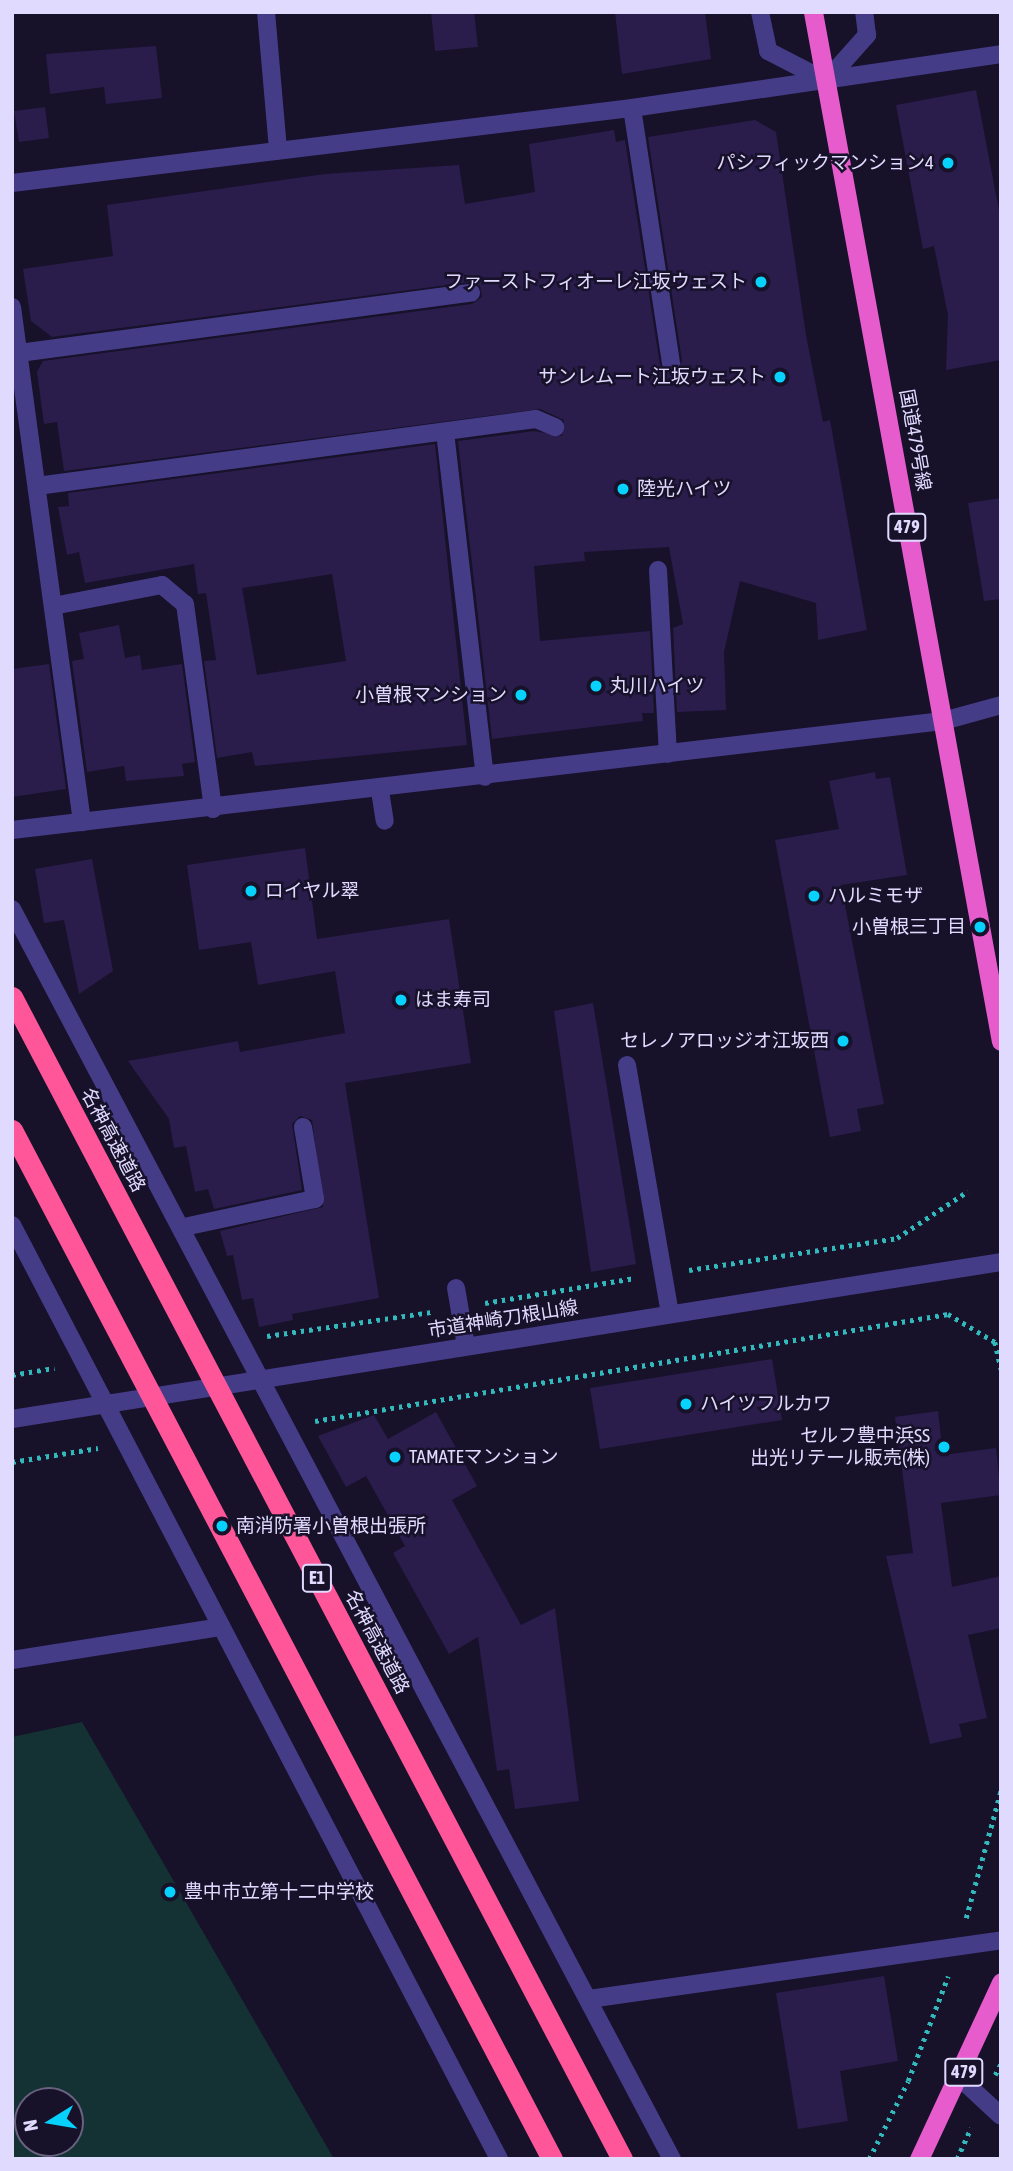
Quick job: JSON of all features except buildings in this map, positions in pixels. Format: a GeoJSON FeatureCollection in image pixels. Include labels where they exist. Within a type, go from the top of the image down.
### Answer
{"type":"FeatureCollection","features":[{"type":"Feature","properties":{"kind":"highway","name":"国道479号線"},"geometry":{"type":"LineString","coordinates":[[814,12],[1001,1041]]}},
{"type":"Feature","properties":{"kind":"highway","name":"名神高速道路"},"geometry":{"type":"LineString","coordinates":[[12,997],[622,2159]]}},
{"type":"Feature","properties":{"kind":"highway"},"geometry":{"type":"LineString","coordinates":[[12,1130],[552,2159]]}},
{"type":"Feature","properties":{"kind":"highway","name":"479"},"geometry":{"type":"LineString","coordinates":[[919,2159],[961,2079],[1001,1982]]}},
{"type":"Feature","properties":{"kind":"street"},"geometry":{"type":"LineString","coordinates":[[266,12],[278,150]]}},
{"type":"Feature","properties":{"kind":"street"},"geometry":{"type":"LineString","coordinates":[[760,12],[768,51],[826,81]]}},
{"type":"Feature","properties":{"kind":"street"},"geometry":{"type":"LineString","coordinates":[[826,81],[867,35],[864,12]]}},
{"type":"Feature","properties":{"kind":"street"},"geometry":{"type":"LineString","coordinates":[[12,183],[632,108],[1001,54]]}},
{"type":"Feature","properties":{"kind":"street"},"geometry":{"type":"LineString","coordinates":[[632,108],[671,363]]}},
{"type":"Feature","properties":{"kind":"street"},"geometry":{"type":"LineString","coordinates":[[19,353],[471,293]]}},
{"type":"Feature","properties":{"kind":"street"},"geometry":{"type":"LineString","coordinates":[[12,307],[82,822]]}},
{"type":"Feature","properties":{"kind":"street"},"geometry":{"type":"LineString","coordinates":[[37,486],[536,419],[555,427]]}},
{"type":"Feature","properties":{"kind":"street"},"geometry":{"type":"LineString","coordinates":[[445,432],[485,777]]}},
{"type":"Feature","properties":{"kind":"street"},"geometry":{"type":"LineString","coordinates":[[658,570],[668,754]]}},
{"type":"Feature","properties":{"kind":"street"},"geometry":{"type":"LineString","coordinates":[[54,606],[162,585],[185,604],[213,809]]}},
{"type":"Feature","properties":{"kind":"street"},"geometry":{"type":"LineString","coordinates":[[12,830],[380,791],[943,721],[1001,705]]}},
{"type":"Feature","properties":{"kind":"street"},"geometry":{"type":"LineString","coordinates":[[380,791],[385,821]]}},
{"type":"Feature","properties":{"kind":"street"},"geometry":{"type":"LineString","coordinates":[[12,909],[245,1339],[672,2159]]}},
{"type":"Feature","properties":{"kind":"street"},"geometry":{"type":"LineString","coordinates":[[627,1065],[670,1313]]}},
{"type":"Feature","properties":{"kind":"street"},"geometry":{"type":"LineString","coordinates":[[184,1227],[315,1199],[303,1127]]}},
{"type":"Feature","properties":{"kind":"street"},"geometry":{"type":"LineString","coordinates":[[12,1225],[18,1247],[126,1444],[499,2159]]}},
{"type":"Feature","properties":{"kind":"street","name":"市道神崎刀根山線"},"geometry":{"type":"LineString","coordinates":[[12,1419],[1001,1262]]}},
{"type":"Feature","properties":{"kind":"street"},"geometry":{"type":"LineString","coordinates":[[456,1288],[466,1346]]}},
{"type":"Feature","properties":{"kind":"street"},"geometry":{"type":"LineString","coordinates":[[12,1660],[221,1627]]}},
{"type":"Feature","properties":{"kind":"street"},"geometry":{"type":"LineString","coordinates":[[589,1999],[1001,1940]]}},
{"type":"Feature","properties":{"kind":"street"},"geometry":{"type":"LineString","coordinates":[[961,2079],[1001,2116]]}},
{"type":"Feature","properties":{"kind":"path"},"geometry":{"type":"LineString","coordinates":[[245,1339],[898,1238],[968,1191]]}},
{"type":"Feature","properties":{"kind":"path"},"geometry":{"type":"LineString","coordinates":[[290,1425],[948,1314],[995,1342],[1001,1369]]}},
{"type":"Feature","properties":{"kind":"path"},"geometry":{"type":"LineString","coordinates":[[12,1375],[83,1364]]}},
{"type":"Feature","properties":{"kind":"path"},"geometry":{"type":"LineString","coordinates":[[12,1462],[126,1444]]}},
{"type":"Feature","properties":{"kind":"green space"},"geometry":{"type":"Polygon","coordinates":[[[82,1722],[334,2159],[12,2159],[12,1737],[82,1722]]]}},
{"type":"Feature","properties":{"kind":"place","name":"パシフィックマンション4"},"geometry":{"type":"Point","coordinates":[948,163]}},
{"type":"Feature","properties":{"kind":"place","name":"ファーストフィオーレ江坂ウェスト"},"geometry":{"type":"Point","coordinates":[761,282]}},
{"type":"Feature","properties":{"kind":"place","name":"サンレムート江坂ウェスト"},"geometry":{"type":"Point","coordinates":[780,377]}},
{"type":"Feature","properties":{"kind":"place","name":"陸光ハイツ"},"geometry":{"type":"Point","coordinates":[623,489]}},
{"type":"Feature","properties":{"kind":"place","name":"丸川ハイツ"},"geometry":{"type":"Point","coordinates":[596,686]}},
{"type":"Feature","properties":{"kind":"place","name":"小曽根マンション"},"geometry":{"type":"Point","coordinates":[521,695]}},
{"type":"Feature","properties":{"kind":"place","name":"ロイヤル翠"},"geometry":{"type":"Point","coordinates":[251,891]}},
{"type":"Feature","properties":{"kind":"place","name":"ハルミモザ"},"geometry":{"type":"Point","coordinates":[814,896]}},
{"type":"Feature","properties":{"kind":"place","name":"小曽根三丁目"},"geometry":{"type":"Point","coordinates":[980,927]}},
{"type":"Feature","properties":{"kind":"place","name":"はま寿司"},"geometry":{"type":"Point","coordinates":[401,1000]}},
{"type":"Feature","properties":{"kind":"place","name":"セレノアロッジオ江坂西"},"geometry":{"type":"Point","coordinates":[843,1041]}},
{"type":"Feature","properties":{"kind":"place","name":"ハイツフルカワ"},"geometry":{"type":"Point","coordinates":[686,1404]}},
{"type":"Feature","properties":{"kind":"place","name":"セルフ豊中浜SS 出光リテール販売(株)"},"geometry":{"type":"Point","coordinates":[944,1447]}},
{"type":"Feature","properties":{"kind":"place","name":"TAMATEマンション"},"geometry":{"type":"Point","coordinates":[395,1457]}},
{"type":"Feature","properties":{"kind":"place","name":"南消防署小曽根出張所"},"geometry":{"type":"Point","coordinates":[222,1526]}},
{"type":"Feature","properties":{"kind":"place","name":"豊中市立第十二中学校"},"geometry":{"type":"Point","coordinates":[170,1892]}}]}
